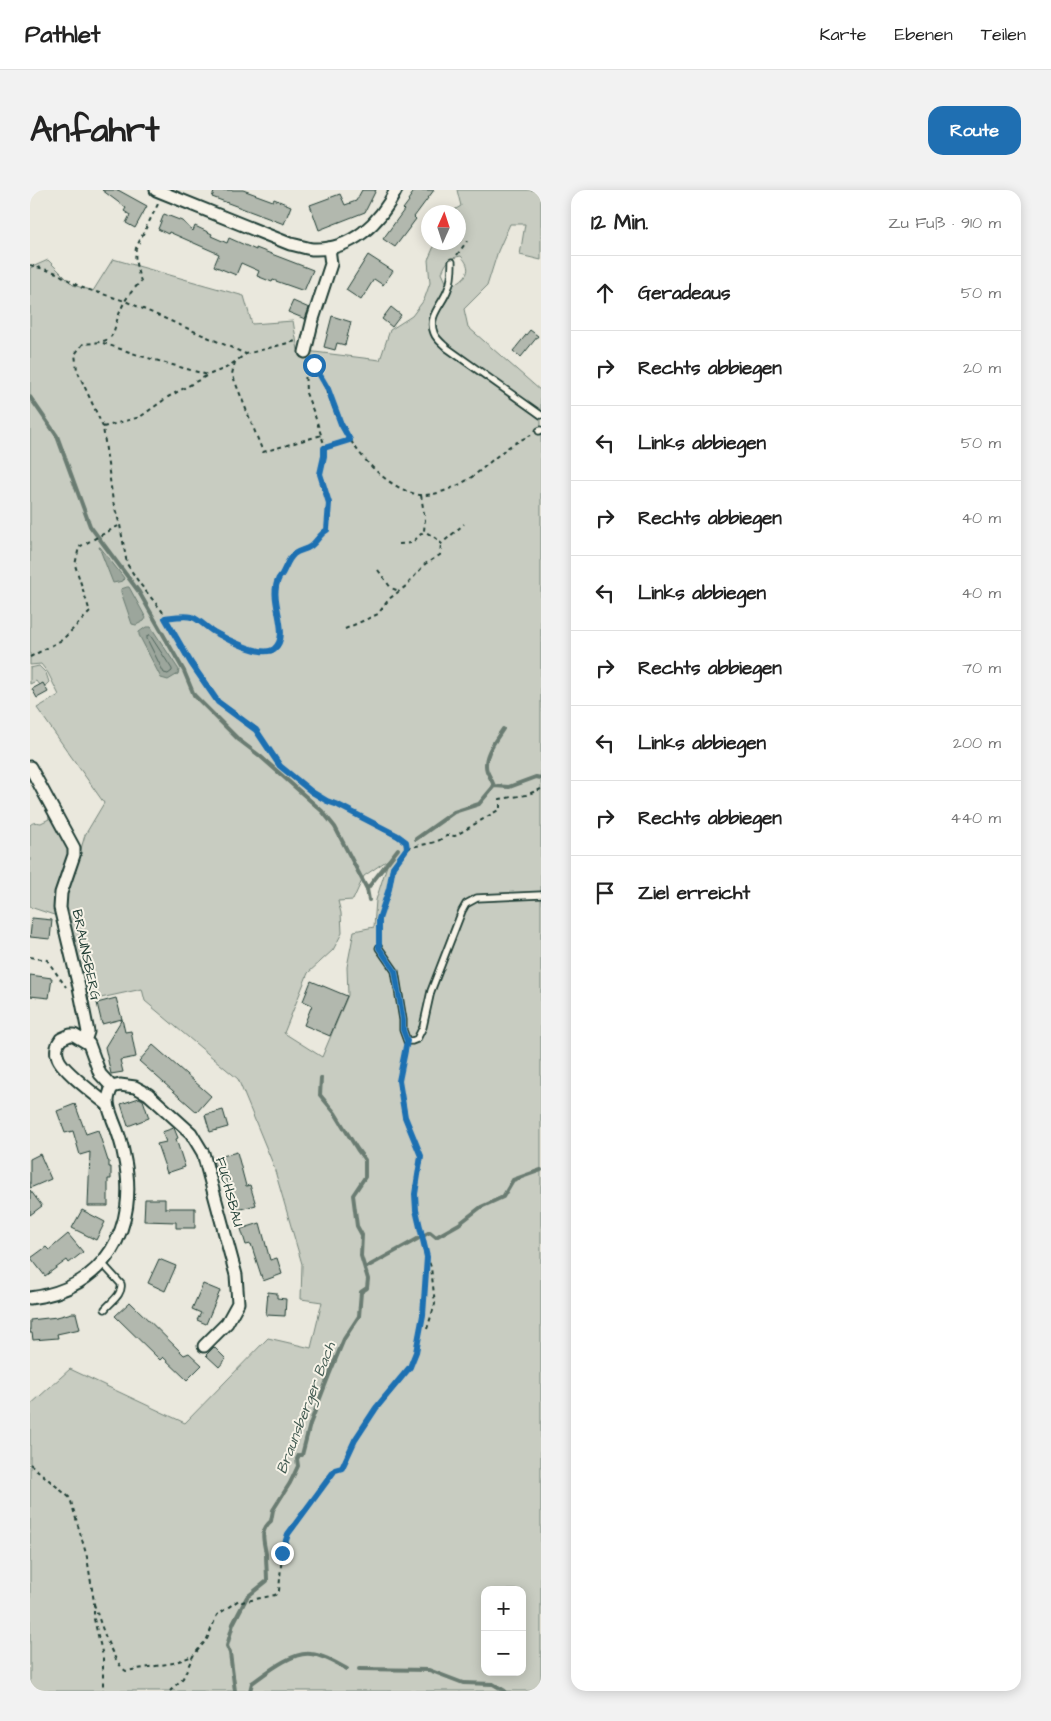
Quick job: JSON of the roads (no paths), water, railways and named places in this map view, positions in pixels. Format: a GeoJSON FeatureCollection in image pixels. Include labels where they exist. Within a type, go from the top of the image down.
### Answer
{"type":"FeatureCollection","features":[{"type":"Feature","properties":{"kind":"street"},"geometry":{"type":"LineString","coordinates":[[160,192],[290,244],[311,249],[329,248],[364,233],[384,212],[396,190]]}},
{"type":"Feature","properties":{"kind":"street"},"geometry":{"type":"LineString","coordinates":[[305,352],[331,264],[329,248]]}},
{"type":"Feature","properties":{"kind":"street","name":"BRAUNSBERG"},"geometry":{"type":"LineString","coordinates":[[30,767],[74,848],[71,865],[61,893],[60,908],[88,1032],[85,1041]]}},
{"type":"Feature","properties":{"kind":"street"},"geometry":{"type":"LineString","coordinates":[[30,1298],[58,1292],[88,1276],[115,1245],[120,1234],[128,1202],[128,1174],[108,1105],[108,1096],[112,1087],[100,1074],[92,1049],[85,1041],[74,1035],[64,1036],[58,1043],[57,1057],[66,1069],[108,1105]]}},
{"type":"Feature","properties":{"kind":"street","name":"FUCHSBAU"},"geometry":{"type":"LineString","coordinates":[[112,1087],[120,1085],[135,1087],[148,1094],[191,1132],[203,1153],[236,1275],[238,1303],[227,1323],[204,1346]]}},
{"type":"Feature","properties":{"kind":"lane"},"geometry":{"type":"LineString","coordinates":[[452,262],[452,274],[448,290],[436,308],[432,323],[434,335],[447,348],[541,415]]}},
{"type":"Feature","properties":{"kind":"lane"},"geometry":{"type":"LineString","coordinates":[[379,948],[395,971],[403,1030],[407,1041],[412,1042],[417,1039],[423,1027],[431,990],[466,904],[477,898],[541,895]]}},
{"type":"Feature","properties":{"kind":"lane"},"geometry":{"type":"LineString","coordinates":[[101,1262],[121,1284],[122,1288],[121,1292],[105,1309]]}},
{"type":"Feature","properties":{"kind":"water"},"geometry":{"type":"Polygon","coordinates":[[[99,547],[124,578],[123,581],[113,583],[99,547]]]}},
{"type":"Feature","properties":{"kind":"water"},"geometry":{"type":"Polygon","coordinates":[[[129,587],[146,618],[136,625],[132,624],[121,592],[121,589],[129,587]]]}},
{"type":"Feature","properties":{"kind":"water"},"geometry":{"type":"Polygon","coordinates":[[[146,627],[151,627],[179,670],[178,674],[168,680],[161,678],[139,635],[139,632],[146,627]]]}},
{"type":"Feature","properties":{"kind":"waterway","name":"Braunsberger Bach"},"geometry":{"type":"LineString","coordinates":[[30,397],[57,436],[90,526],[139,592],[184,671],[194,695],[239,740],[322,811],[335,827],[367,889],[369,900]]}},
{"type":"Feature","properties":{"kind":"waterway"},"geometry":{"type":"LineString","coordinates":[[494,786],[487,771],[486,760],[503,729]]}},
{"type":"Feature","properties":{"kind":"waterway"},"geometry":{"type":"LineString","coordinates":[[416,839],[454,812],[479,804],[494,786],[509,787],[536,777],[541,778]]}},
{"type":"Feature","properties":{"kind":"waterway"},"geometry":{"type":"LineString","coordinates":[[367,889],[398,849]]}},
{"type":"Feature","properties":{"kind":"waterway","name":"Braunsberger Bach"},"geometry":{"type":"LineString","coordinates":[[235,1691],[230,1653],[227,1646],[233,1624],[247,1597],[267,1581],[263,1536],[265,1529],[271,1521],[273,1510],[298,1466],[297,1459],[299,1455],[302,1455],[310,1424],[329,1375],[344,1339],[359,1316],[361,1292],[367,1288],[368,1279],[361,1256],[362,1235],[357,1226],[353,1195],[365,1177],[365,1160],[335,1113],[320,1095],[321,1078]]}},
{"type":"Feature","properties":{"kind":"waterway"},"geometry":{"type":"LineString","coordinates":[[365,1268],[430,1232],[436,1237],[459,1224],[481,1207],[503,1197],[513,1180],[541,1170]]}},
{"type":"Feature","properties":{"kind":"waterway"},"geometry":{"type":"LineString","coordinates":[[250,1691],[252,1683],[272,1669],[288,1659],[304,1654],[320,1656],[347,1669]]}},
{"type":"Feature","properties":{"kind":"waterway"},"geometry":{"type":"LineString","coordinates":[[359,1669],[429,1670],[463,1683],[493,1684],[505,1691]]}}]}
